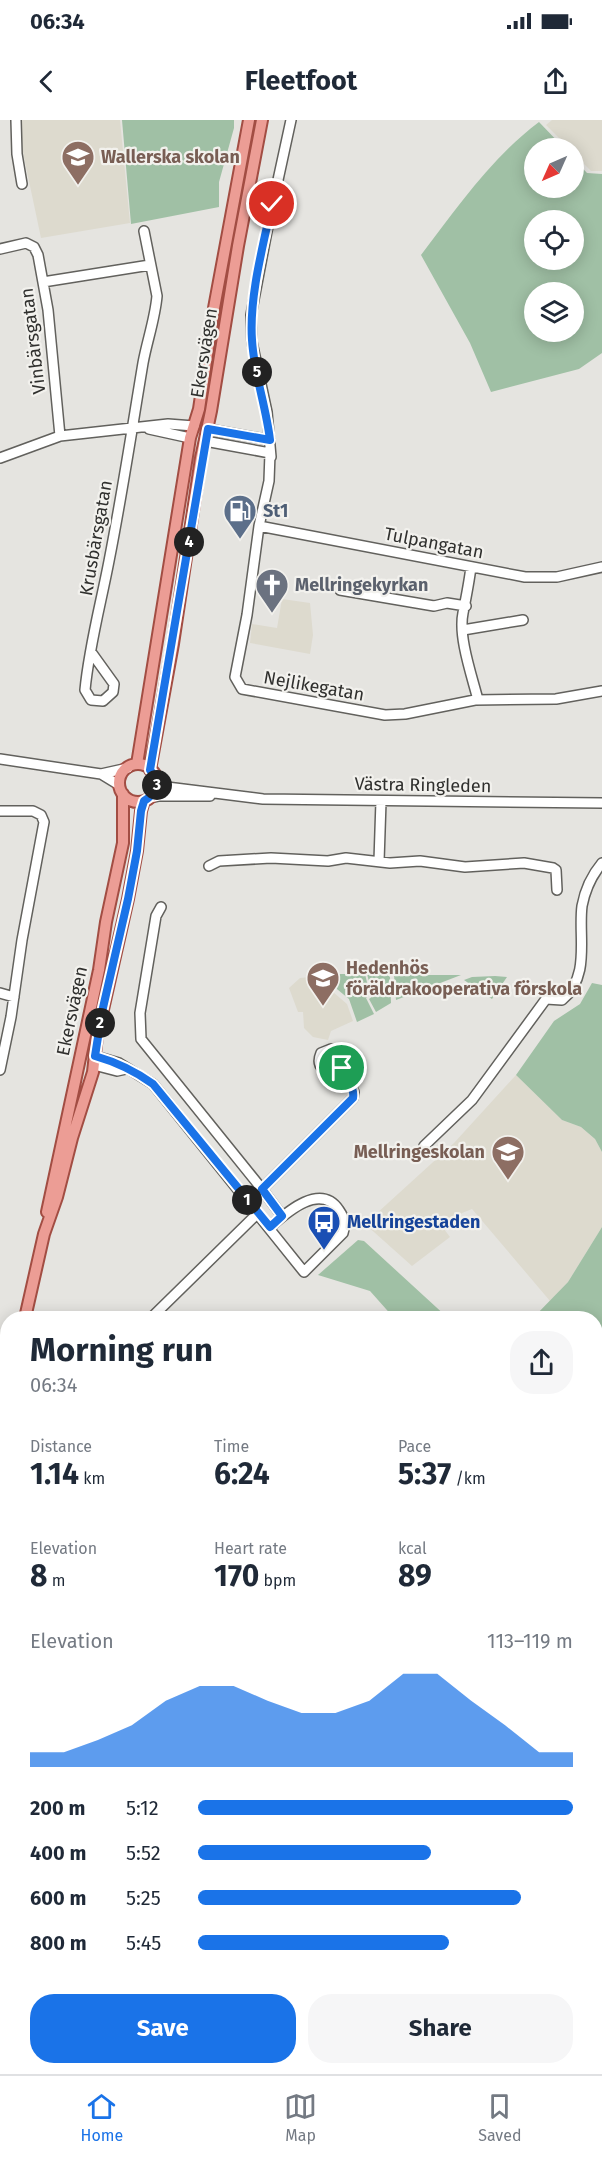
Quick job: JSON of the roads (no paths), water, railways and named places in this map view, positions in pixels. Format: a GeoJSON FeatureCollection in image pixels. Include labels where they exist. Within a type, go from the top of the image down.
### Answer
{"type":"FeatureCollection","features":[{"type":"Feature","properties":{"kind":"main road","name":"Ekersvägen"},"geometry":{"type":"LineString","coordinates":[[133,766],[190,438],[199,409],[214,308],[249,120]]}},
{"type":"Feature","properties":{"kind":"main road","name":"Ekersvägen"},"geometry":{"type":"LineString","coordinates":[[153,774],[205,441],[262,120]]}},
{"type":"Feature","properties":{"kind":"main road"},"geometry":{"type":"LineString","coordinates":[[194,426],[208,429]]}},
{"type":"Feature","properties":{"kind":"main road"},"geometry":{"type":"LineString","coordinates":[[190,438],[205,441]]}},
{"type":"Feature","properties":{"kind":"main road"},"geometry":{"type":"LineString","coordinates":[[133,766],[153,774],[156,788],[147,799],[134,802],[121,790],[121,776],[133,766]]}},
{"type":"Feature","properties":{"kind":"main road","name":"Ekersvägen"},"geometry":{"type":"LineString","coordinates":[[27,1311],[44,1234],[49,1193],[99,970],[108,912],[123,843],[121,790]]}},
{"type":"Feature","properties":{"kind":"main road","name":"Ekersvägen"},"geometry":{"type":"LineString","coordinates":[[44,1234],[57,1197],[72,1138],[88,1093],[102,1012],[128,899],[137,851],[141,811],[147,799]]}},
{"type":"Feature","properties":{"kind":"main road"},"geometry":{"type":"LineString","coordinates":[[79,1057],[94,1061]]}},
{"type":"Feature","properties":{"kind":"street"},"geometry":{"type":"LineString","coordinates":[[16,120],[16,154],[22,184]]}},
{"type":"Feature","properties":{"kind":"street","name":"Nejlikegatan"},"geometry":{"type":"LineString","coordinates":[[291,120],[269,217],[251,315],[253,352],[267,412],[271,470],[235,677],[242,689],[385,715],[405,714],[477,700],[556,699],[602,691]]}},
{"type":"Feature","properties":{"kind":"street","name":"Krusbärsgatan"},"geometry":{"type":"LineString","coordinates":[[91,652],[114,684],[112,692],[103,701],[91,700],[85,690],[91,652],[110,555],[144,357],[156,306],[157,296],[144,231]]}},
{"type":"Feature","properties":{"kind":"street","name":"Vinbärsgatan"},"geometry":{"type":"LineString","coordinates":[[0,249],[26,243],[31,244],[38,255],[48,310],[60,436]]}},
{"type":"Feature","properties":{"kind":"street"},"geometry":{"type":"LineString","coordinates":[[43,282],[150,265]]}},
{"type":"Feature","properties":{"kind":"street"},"geometry":{"type":"LineString","coordinates":[[0,458],[60,436],[168,424],[194,426]]}},
{"type":"Feature","properties":{"kind":"street"},"geometry":{"type":"LineString","coordinates":[[144,428],[190,438]]}},
{"type":"Feature","properties":{"kind":"street"},"geometry":{"type":"LineString","coordinates":[[208,429],[270,446]]}},
{"type":"Feature","properties":{"kind":"street"},"geometry":{"type":"LineString","coordinates":[[205,441],[270,446]]}},
{"type":"Feature","properties":{"kind":"street","name":"Tulpangatan"},"geometry":{"type":"LineString","coordinates":[[260,526],[525,577],[583,573],[602,567]]}},
{"type":"Feature","properties":{"kind":"street"},"geometry":{"type":"LineString","coordinates":[[471,567],[463,613],[463,630],[465,653],[477,700]]}},
{"type":"Feature","properties":{"kind":"street"},"geometry":{"type":"LineString","coordinates":[[340,590],[434,606],[447,603],[466,606]]}},
{"type":"Feature","properties":{"kind":"street"},"geometry":{"type":"LineString","coordinates":[[463,630],[523,620]]}},
{"type":"Feature","properties":{"kind":"street"},"geometry":{"type":"LineString","coordinates":[[0,759],[101,774],[133,766]]}},
{"type":"Feature","properties":{"kind":"street"},"geometry":{"type":"LineString","coordinates":[[101,774],[121,790]]}},
{"type":"Feature","properties":{"kind":"street","name":"Västra Ringleden"},"geometry":{"type":"LineString","coordinates":[[153,774],[167,787],[196,793],[244,797],[602,803]]}},
{"type":"Feature","properties":{"kind":"street","name":"Västra Ringleden"},"geometry":{"type":"LineString","coordinates":[[147,799],[196,793]]}},
{"type":"Feature","properties":{"kind":"street"},"geometry":{"type":"LineString","coordinates":[[379,861],[381,801]]}},
{"type":"Feature","properties":{"kind":"street"},"geometry":{"type":"LineString","coordinates":[[0,811],[33,811],[41,815],[44,822],[0,1070]]}},
{"type":"Feature","properties":{"kind":"street"},"geometry":{"type":"LineString","coordinates":[[210,866],[219,861],[271,858],[328,861],[346,858],[390,863],[420,861],[465,867],[514,863],[545,866],[556,870],[557,890]]}},
{"type":"Feature","properties":{"kind":"street"},"geometry":{"type":"LineString","coordinates":[[424,1146],[472,1100],[546,999],[562,1000],[574,986],[580,971],[582,908],[585,894],[590,881],[602,863]]}},
{"type":"Feature","properties":{"kind":"street"},"geometry":{"type":"LineString","coordinates":[[161,907],[156,916],[140,1013],[141,1040],[282,1216]]}},
{"type":"Feature","properties":{"kind":"street"},"geometry":{"type":"LineString","coordinates":[[0,993],[14,997]]}},
{"type":"Feature","properties":{"kind":"street"},"geometry":{"type":"LineString","coordinates":[[94,1061],[119,1063],[126,1070],[153,1084],[304,1272],[344,1233],[346,1226],[336,1205],[325,1200],[300,1203],[270,1227]]}},
{"type":"Feature","properties":{"kind":"street"},"geometry":{"type":"LineString","coordinates":[[262,1189],[353,1098],[354,1092],[345,1076]]}},
{"type":"Feature","properties":{"kind":"street"},"geometry":{"type":"LineString","coordinates":[[158,1311],[258,1213]]}},
{"type":"Feature","properties":{"kind":"place","name":"Wallerska skolan"},"geometry":{"type":"Point","coordinates":[78,186]}},
{"type":"Feature","properties":{"kind":"place","name":"St1"},"geometry":{"type":"Point","coordinates":[240,540]}},
{"type":"Feature","properties":{"kind":"place","name":"Mellringekyrkan"},"geometry":{"type":"Point","coordinates":[272,614]}},
{"type":"Feature","properties":{"kind":"place","name":"Hedenhös föräldrakooperativa förskola"},"geometry":{"type":"Point","coordinates":[323,1007]}},
{"type":"Feature","properties":{"kind":"place","name":"Mellringeskolan"},"geometry":{"type":"Point","coordinates":[508,1181]}},
{"type":"Feature","properties":{"kind":"place","name":"Mellringestaden"},"geometry":{"type":"Point","coordinates":[324,1251]}}]}
